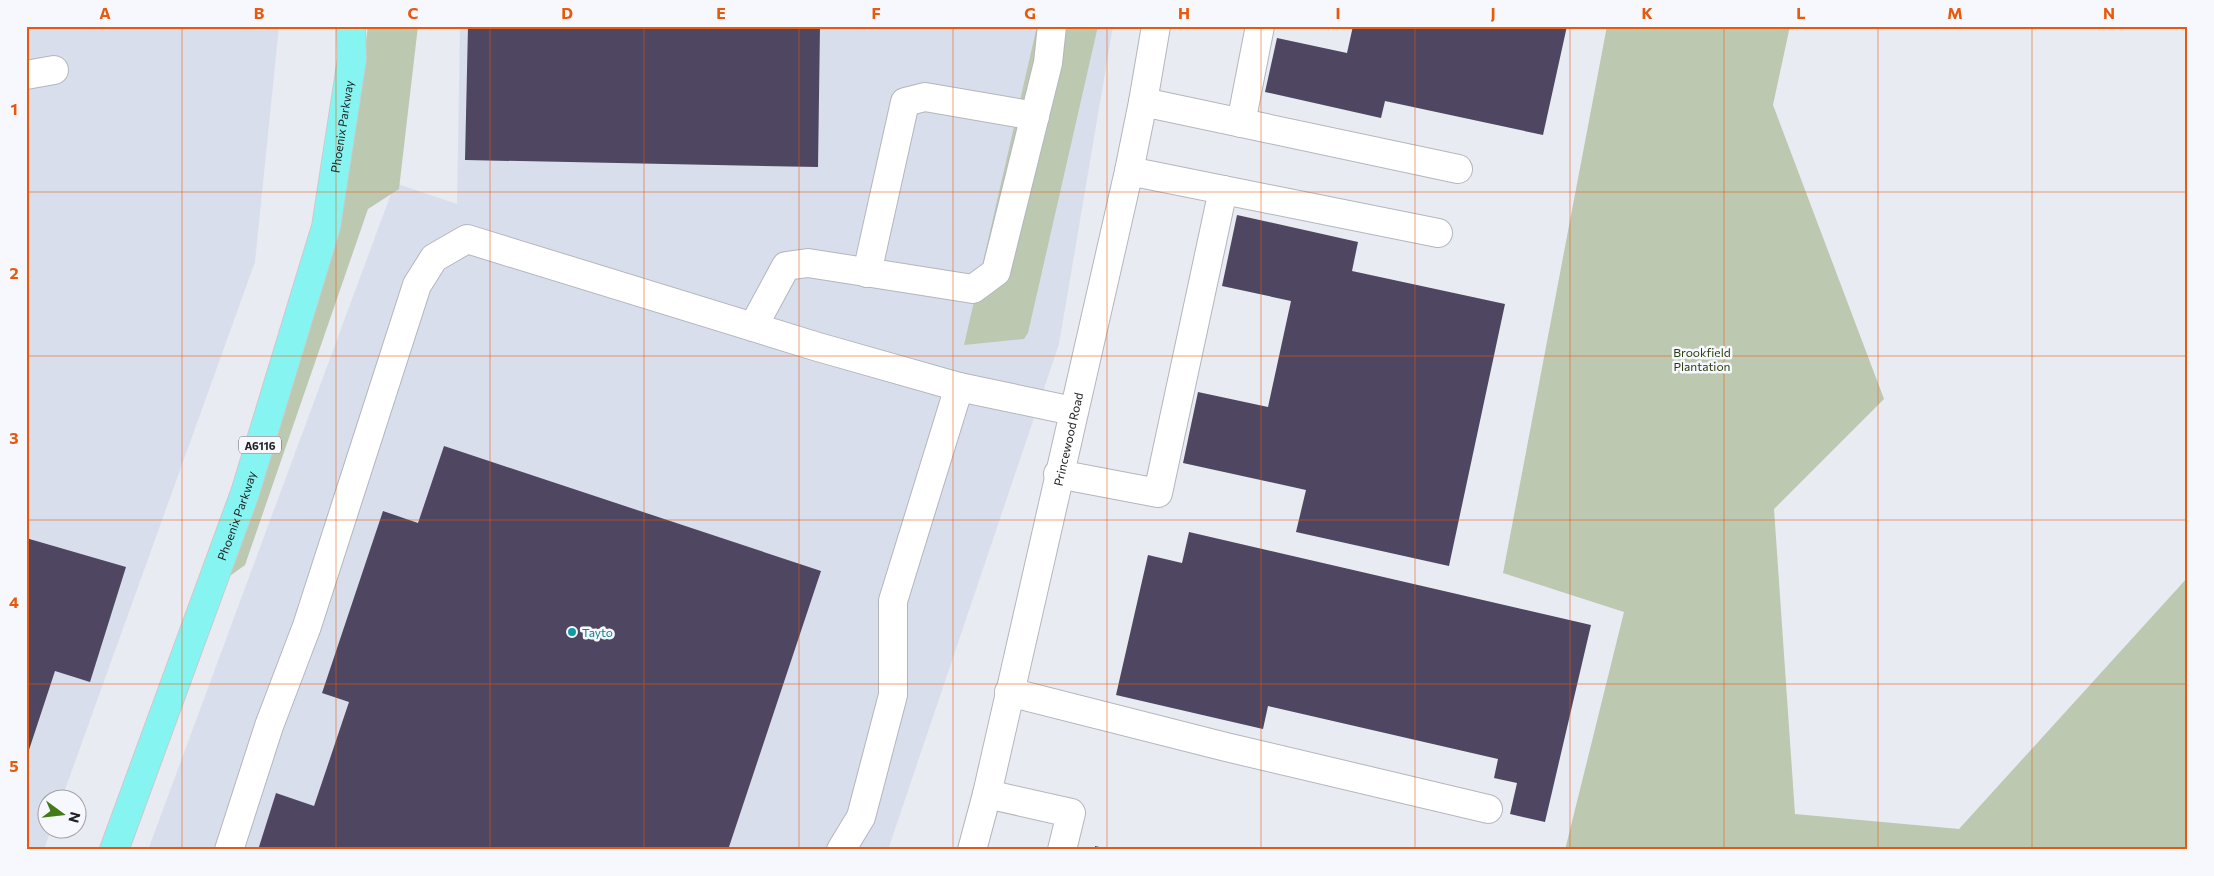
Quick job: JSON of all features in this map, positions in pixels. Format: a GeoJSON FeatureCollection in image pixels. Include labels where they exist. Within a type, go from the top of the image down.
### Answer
{"type":"FeatureCollection","features":[{"type":"Feature","properties":{"kind":"main road","name":"Phoenix Parkway"},"geometry":{"type":"LineString","coordinates":[[114,850],[245,493],[326,227],[352,59],[351,26]]}},
{"type":"Feature","properties":{"kind":"street"},"geometry":{"type":"LineString","coordinates":[[753,327],[786,266],[808,263],[973,289],[996,272],[1048,64],[1052,26]]}},
{"type":"Feature","properties":{"kind":"street","name":"Princewood Road"},"geometry":{"type":"LineString","coordinates":[[972,850],[987,794],[1008,692],[1129,171],[1144,102],[1156,26]]}},
{"type":"Feature","properties":{"kind":"street"},"geometry":{"type":"LineString","coordinates":[[1241,123],[1260,26]]}},
{"type":"Feature","properties":{"kind":"street"},"geometry":{"type":"LineString","coordinates":[[26,75],[54,70]]}},
{"type":"Feature","properties":{"kind":"street"},"geometry":{"type":"LineString","coordinates":[[867,272],[904,102],[925,96],[1035,116]]}},
{"type":"Feature","properties":{"kind":"street"},"geometry":{"type":"LineString","coordinates":[[1144,102],[1458,169]]}},
{"type":"Feature","properties":{"kind":"street"},"geometry":{"type":"LineString","coordinates":[[1129,171],[1438,233]]}},
{"type":"Feature","properties":{"kind":"street"},"geometry":{"type":"LineString","coordinates":[[1058,474],[1158,492],[1222,190]]}},
{"type":"Feature","properties":{"kind":"street"},"geometry":{"type":"LineString","coordinates":[[229,850],[269,726],[310,616],[416,285],[434,258],[467,238],[753,327],[959,387],[1073,411]]}},
{"type":"Feature","properties":{"kind":"street"},"geometry":{"type":"LineString","coordinates":[[841,850],[861,817],[893,696],[893,601],[959,387]]}},
{"type":"Feature","properties":{"kind":"street"},"geometry":{"type":"LineString","coordinates":[[1008,692],[1236,750],[1488,809]]}},
{"type":"Feature","properties":{"kind":"street"},"geometry":{"type":"LineString","coordinates":[[987,794],[1071,813],[1062,850]]}},
{"type":"Feature","properties":{"kind":"shaded area"},"geometry":{"type":"Polygon","coordinates":[[[26,26],[279,26],[255,262],[66,788],[38,788],[38,838],[48,838],[44,850],[26,850],[26,26]]]}},
{"type":"Feature","properties":{"kind":"shaded area"},"geometry":{"type":"Polygon","coordinates":[[[460,26],[1113,26],[1059,344],[888,850],[148,850],[395,183],[457,204],[460,26]]]}},
{"type":"Feature","properties":{"kind":"green space"},"geometry":{"type":"Polygon","coordinates":[[[368,26],[418,26],[399,189],[368,209],[245,565],[216,586],[327,262],[351,156],[368,26]]]}},
{"type":"Feature","properties":{"kind":"green space"},"geometry":{"type":"Polygon","coordinates":[[[1037,26],[1098,26],[1028,333],[1024,339],[964,345],[1037,26]]]}},
{"type":"Feature","properties":{"kind":"green space","name":"Brookfield Plantation"},"geometry":{"type":"Polygon","coordinates":[[[1607,26],[1790,26],[1773,105],[1884,399],[1774,509],[1795,814],[1959,829],[2188,577],[2188,850],[1565,850],[1624,612],[1503,573],[1607,26]]]}},
{"type":"Feature","properties":{"kind":"building"},"geometry":{"type":"Polygon","coordinates":[[[468,26],[820,26],[818,167],[465,160],[468,26]]]}},
{"type":"Feature","properties":{"kind":"building"},"geometry":{"type":"Polygon","coordinates":[[[1353,26],[1567,26],[1543,135],[1385,101],[1381,118],[1265,92],[1277,38],[1347,53],[1353,26]]]}},
{"type":"Feature","properties":{"kind":"building"},"geometry":{"type":"Polygon","coordinates":[[[1237,215],[1358,242],[1352,271],[1505,304],[1449,566],[1296,532],[1306,490],[1183,463],[1198,392],[1268,407],[1291,301],[1222,286],[1237,215]]]}},
{"type":"Feature","properties":{"kind":"building","name":"Tayto"},"geometry":{"type":"Polygon","coordinates":[[[444,446],[821,571],[728,850],[258,850],[276,793],[314,806],[349,702],[322,693],[383,511],[418,523],[444,446]]]}},
{"type":"Feature","properties":{"kind":"building"},"geometry":{"type":"Polygon","coordinates":[[[1189,532],[1591,625],[1545,822],[1510,814],[1517,783],[1494,778],[1498,759],[1268,706],[1263,729],[1116,695],[1148,555],[1182,563],[1189,532]]]}},
{"type":"Feature","properties":{"kind":"building"},"geometry":{"type":"Polygon","coordinates":[[[26,538],[126,567],[90,682],[55,671],[27,756],[26,538]]]}},
{"type":"Feature","properties":{"kind":"building"},"geometry":{"type":"Polygon","coordinates":[[[1095,846],[1108,849],[1108,850],[1095,850],[1095,846]]]}},
{"type":"Feature","properties":{"kind":"place","name":"Tayto"},"geometry":{"type":"Point","coordinates":[572,632]}}]}
